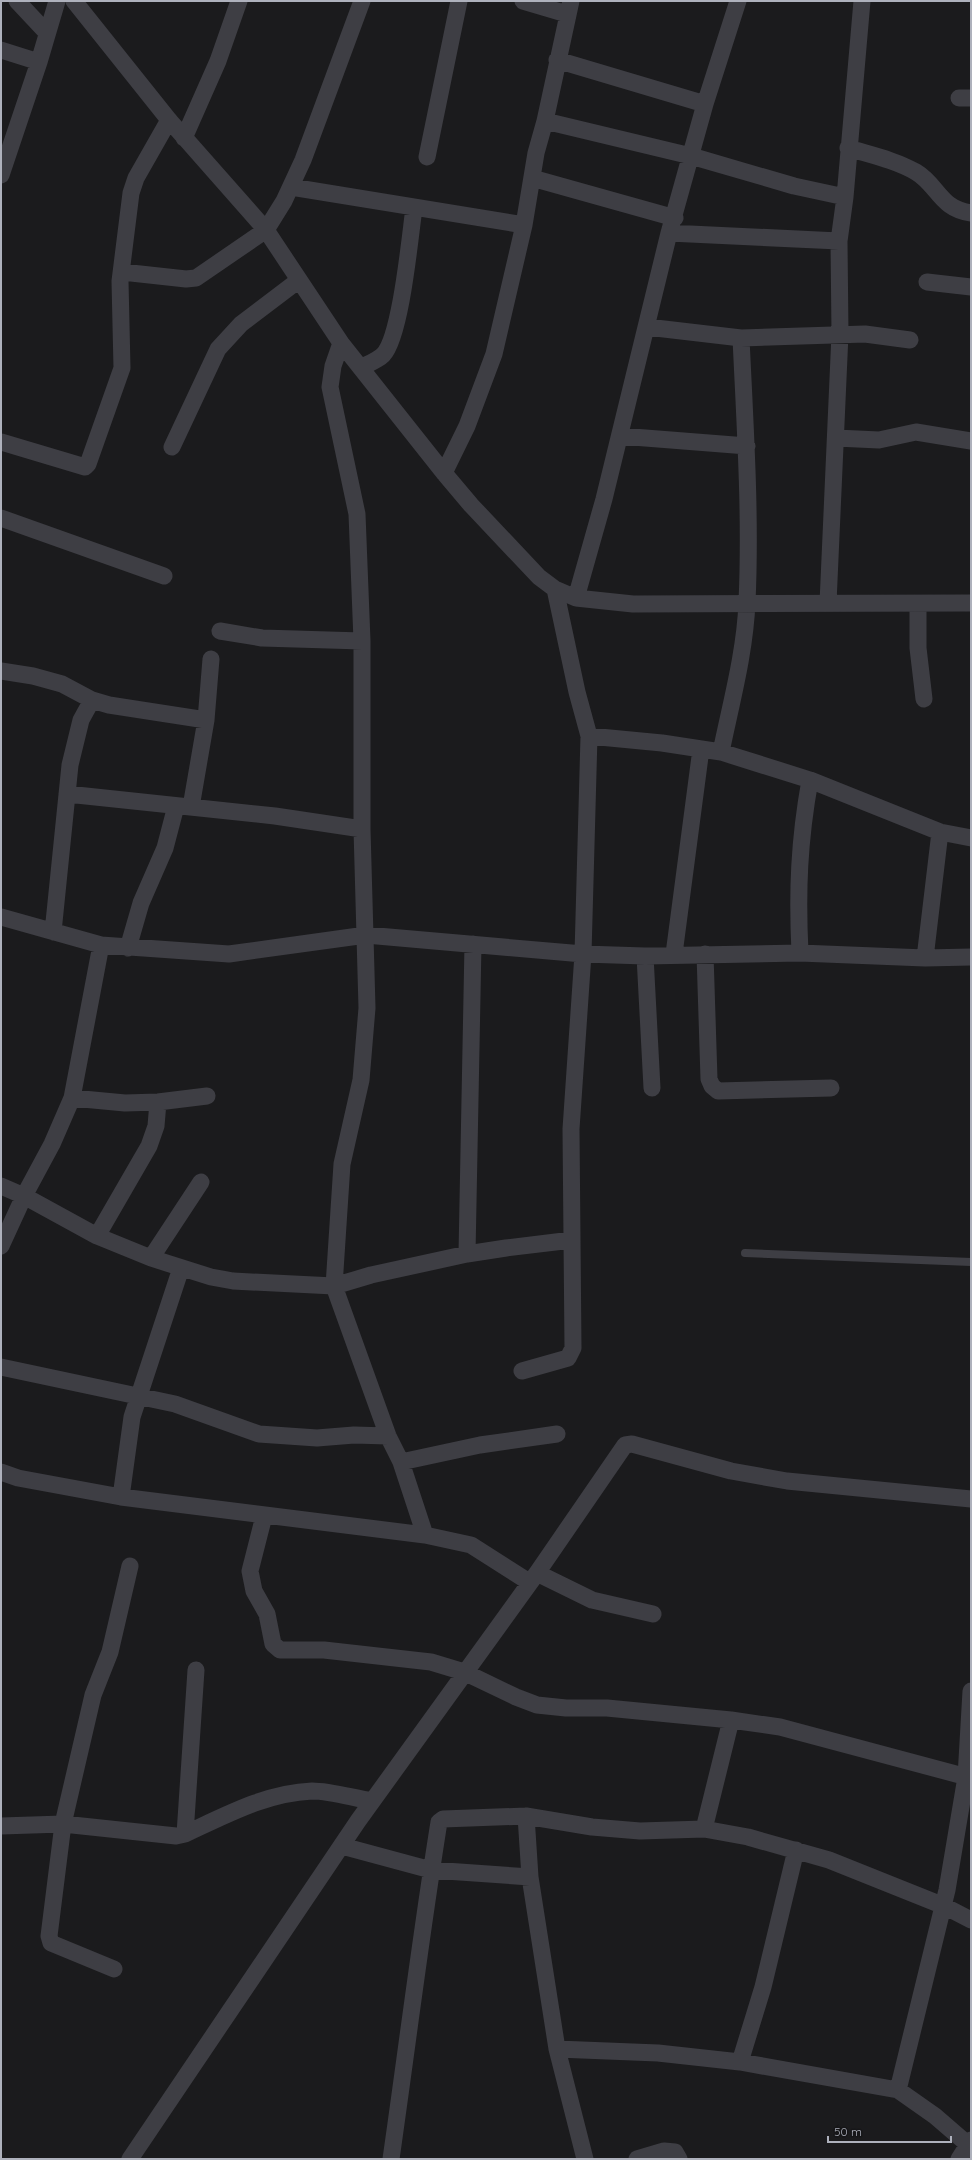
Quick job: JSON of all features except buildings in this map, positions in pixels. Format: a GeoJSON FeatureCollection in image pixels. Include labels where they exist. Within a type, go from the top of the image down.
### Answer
{"type":"FeatureCollection","features":[{"type":"Feature","properties":{"kind":"street"},"geometry":{"type":"LineString","coordinates":[[17,1],[47,33]]}},
{"type":"Feature","properties":{"kind":"street"},"geometry":{"type":"LineString","coordinates":[[1,175],[39,62],[57,1]]}},
{"type":"Feature","properties":{"kind":"street"},"geometry":{"type":"LineString","coordinates":[[74,1],[184,138],[266,230],[341,343],[362,367],[444,473],[471,505],[538,577],[556,589],[576,598],[633,604],[971,603]]}},
{"type":"Feature","properties":{"kind":"street"},"geometry":{"type":"LineString","coordinates":[[184,138],[218,61],[240,1]]}},
{"type":"Feature","properties":{"kind":"street"},"geometry":{"type":"LineString","coordinates":[[122,272],[186,279],[196,278],[266,230],[291,186],[314,132],[362,1]]}},
{"type":"Feature","properties":{"kind":"street"},"geometry":{"type":"LineString","coordinates":[[427,158],[459,1]]}},
{"type":"Feature","properties":{"kind":"street"},"geometry":{"type":"LineString","coordinates":[[444,473],[467,426],[494,354],[524,225],[532,178],[569,7],[523,1]]}},
{"type":"Feature","properties":{"kind":"street"},"geometry":{"type":"LineString","coordinates":[[576,598],[620,436],[672,226],[705,104],[738,1]]}},
{"type":"Feature","properties":{"kind":"street"},"geometry":{"type":"LineString","coordinates":[[828,603],[840,334],[839,241],[845,196],[862,1]]}},
{"type":"Feature","properties":{"kind":"street"},"geometry":{"type":"LineString","coordinates":[[1,50],[39,62]]}},
{"type":"Feature","properties":{"kind":"street"},"geometry":{"type":"LineString","coordinates":[[557,60],[705,104]]}},
{"type":"Feature","properties":{"kind":"street"},"geometry":{"type":"LineString","coordinates":[[1,442],[85,467],[122,368],[120,281],[131,193],[136,178],[169,120]]}},
{"type":"Feature","properties":{"kind":"street"},"geometry":{"type":"LineString","coordinates":[[545,121],[691,156],[794,186],[845,196]]}},
{"type":"Feature","properties":{"kind":"street"},"geometry":{"type":"LineString","coordinates":[[848,148],[896,162],[918,172],[944,202],[959,212],[971,213]]}},
{"type":"Feature","properties":{"kind":"street"},"geometry":{"type":"LineString","coordinates":[[532,178],[672,226],[839,241]]}},
{"type":"Feature","properties":{"kind":"street"},"geometry":{"type":"LineString","coordinates":[[291,186],[414,208],[524,225]]}},
{"type":"Feature","properties":{"kind":"street"},"geometry":{"type":"LineString","coordinates":[[362,367],[383,355],[390,344],[406,272],[414,208]]}},
{"type":"Feature","properties":{"kind":"street"},"geometry":{"type":"LineString","coordinates":[[172,447],[218,349],[241,324],[300,280]]}},
{"type":"Feature","properties":{"kind":"street"},"geometry":{"type":"LineString","coordinates":[[927,282],[971,287]]}},
{"type":"Feature","properties":{"kind":"street"},"geometry":{"type":"LineString","coordinates":[[647,327],[741,338],[865,334],[910,340]]}},
{"type":"Feature","properties":{"kind":"street"},"geometry":{"type":"LineString","coordinates":[[721,752],[740,660],[747,603],[746,446],[741,338]]}},
{"type":"Feature","properties":{"kind":"street"},"geometry":{"type":"LineString","coordinates":[[341,343],[333,366],[330,387],[357,514],[362,641],[362,829],[367,1008],[362,1073],[342,1164],[334,1286],[388,1436],[401,1462],[425,1535]]}},
{"type":"Feature","properties":{"kind":"street"},"geometry":{"type":"LineString","coordinates":[[836,438],[879,440],[916,432],[971,441]]}},
{"type":"Feature","properties":{"kind":"street"},"geometry":{"type":"LineString","coordinates":[[620,436],[746,446]]}},
{"type":"Feature","properties":{"kind":"street"},"geometry":{"type":"LineString","coordinates":[[1,518],[164,576]]}},
{"type":"Feature","properties":{"kind":"street"},"geometry":{"type":"LineString","coordinates":[[522,1371],[568,1358],[573,1348],[571,1129],[583,954],[589,736],[577,692],[556,589]]}},
{"type":"Feature","properties":{"kind":"street"},"geometry":{"type":"LineString","coordinates":[[918,604],[918,648],[924,699]]}},
{"type":"Feature","properties":{"kind":"street"},"geometry":{"type":"LineString","coordinates":[[220,631],[262,638],[362,641]]}},
{"type":"Feature","properties":{"kind":"street"},"geometry":{"type":"LineString","coordinates":[[128,948],[140,903],[184,807],[206,720],[211,659]]}},
{"type":"Feature","properties":{"kind":"street"},"geometry":{"type":"LineString","coordinates":[[1,671],[33,676],[62,684],[92,700],[206,720]]}},
{"type":"Feature","properties":{"kind":"street"},"geometry":{"type":"LineString","coordinates":[[53,932],[70,765],[82,720],[92,700]]}},
{"type":"Feature","properties":{"kind":"street"},"geometry":{"type":"LineString","coordinates":[[589,736],[701,748],[721,752],[810,780],[940,832],[971,838]]}},
{"type":"Feature","properties":{"kind":"street"},"geometry":{"type":"LineString","coordinates":[[674,954],[701,748]]}},
{"type":"Feature","properties":{"kind":"street"},"geometry":{"type":"LineString","coordinates":[[800,953],[798,876],[803,819],[810,780]]}},
{"type":"Feature","properties":{"kind":"street"},"geometry":{"type":"LineString","coordinates":[[68,794],[275,816],[362,829]]}},
{"type":"Feature","properties":{"kind":"street"},"geometry":{"type":"LineString","coordinates":[[925,958],[940,832]]}},
{"type":"Feature","properties":{"kind":"street"},"geometry":{"type":"LineString","coordinates":[[1,917],[101,945],[229,954],[366,935],[583,954],[645,956],[674,954],[800,953],[925,958],[971,957]]}},
{"type":"Feature","properties":{"kind":"street"},"geometry":{"type":"LineString","coordinates":[[467,1254],[473,944]]}},
{"type":"Feature","properties":{"kind":"street"},"geometry":{"type":"LineString","coordinates":[[1,1246],[24,1196],[52,1144],[72,1098],[101,945]]}},
{"type":"Feature","properties":{"kind":"street"},"geometry":{"type":"LineString","coordinates":[[705,954],[709,1079],[712,1086],[718,1091],[831,1088]]}},
{"type":"Feature","properties":{"kind":"street"},"geometry":{"type":"LineString","coordinates":[[645,956],[652,1088]]}},
{"type":"Feature","properties":{"kind":"street"},"geometry":{"type":"LineString","coordinates":[[72,1098],[125,1103],[158,1102],[207,1096]]}},
{"type":"Feature","properties":{"kind":"street"},"geometry":{"type":"LineString","coordinates":[[97,1236],[149,1146],[156,1126],[158,1102]]}},
{"type":"Feature","properties":{"kind":"street"},"geometry":{"type":"LineString","coordinates":[[151,1258],[201,1182]]}},
{"type":"Feature","properties":{"kind":"street"},"geometry":{"type":"LineString","coordinates":[[1,1186],[24,1196],[97,1236],[151,1258],[181,1268],[211,1277],[233,1281],[334,1286],[371,1275],[467,1254],[572,1240]]}},
{"type":"Feature","properties":{"kind":"street"},"geometry":{"type":"LineString","coordinates":[[121,1497],[130,1426],[138,1396],[181,1268]]}},
{"type":"Feature","properties":{"kind":"street"},"geometry":{"type":"LineString","coordinates":[[1,1367],[68,1383],[188,1407],[259,1434],[318,1438],[354,1435],[388,1436]]}},
{"type":"Feature","properties":{"kind":"street"},"geometry":{"type":"LineString","coordinates":[[401,1462],[480,1445],[557,1434]]}},
{"type":"Feature","properties":{"kind":"street"},"geometry":{"type":"LineString","coordinates":[[130,2159],[372,1801],[626,1445],[632,1444],[731,1471],[787,1481],[971,1499]]}},
{"type":"Feature","properties":{"kind":"street"},"geometry":{"type":"LineString","coordinates":[[1,1472],[18,1478],[121,1497],[425,1535],[471,1545],[533,1577],[592,1600],[653,1614]]}},
{"type":"Feature","properties":{"kind":"street"},"geometry":{"type":"LineString","coordinates":[[264,1516],[250,1571],[254,1591],[267,1614],[276,1648],[280,1650],[324,1650],[431,1662],[464,1672],[516,1697],[537,1704],[566,1708],[607,1708],[731,1720],[780,1727],[833,1740],[968,1778]]}},
{"type":"Feature","properties":{"kind":"street"},"geometry":{"type":"LineString","coordinates":[[114,1969],[51,1943],[49,1936],[63,1824],[93,1696],[110,1652],[130,1566]]}},
{"type":"Feature","properties":{"kind":"street"},"geometry":{"type":"LineString","coordinates":[[185,1834],[196,1670]]}},
{"type":"Feature","properties":{"kind":"street"},"geometry":{"type":"LineString","coordinates":[[898,2090],[944,1906],[968,1778],[971,1691]]}},
{"type":"Feature","properties":{"kind":"street"},"geometry":{"type":"LineString","coordinates":[[704,1829],[731,1720]]}},
{"type":"Feature","properties":{"kind":"street"},"geometry":{"type":"LineString","coordinates":[[1,1826],[63,1824],[176,1836],[185,1834],[251,1803],[281,1795],[313,1791],[372,1801]]}},
{"type":"Feature","properties":{"kind":"street"},"geometry":{"type":"LineString","coordinates":[[526,1816],[530,1877],[557,2049],[585,2159]]}},
{"type":"Feature","properties":{"kind":"street"},"geometry":{"type":"LineString","coordinates":[[391,2159],[404,2056],[431,1870],[439,1822],[443,1819],[526,1816],[592,1827],[640,1831],[704,1829],[748,1837],[829,1860],[944,1906],[971,1920]]}},
{"type":"Feature","properties":{"kind":"street"},"geometry":{"type":"LineString","coordinates":[[342,1846],[431,1870],[530,1877]]}},
{"type":"Feature","properties":{"kind":"street"},"geometry":{"type":"LineString","coordinates":[[740,2062],[762,1987],[796,1850]]}},
{"type":"Feature","properties":{"kind":"street"},"geometry":{"type":"LineString","coordinates":[[557,2049],[658,2053],[740,2062],[898,2090],[935,2116],[967,2148]]}},
{"type":"Feature","properties":{"kind":"street"},"geometry":{"type":"LineString","coordinates":[[637,2159],[670,2151],[675,2152],[679,2159]]}},
{"type":"Feature","properties":{"kind":"lane"},"geometry":{"type":"LineString","coordinates":[[745,1253],[971,1262]]}}]}
